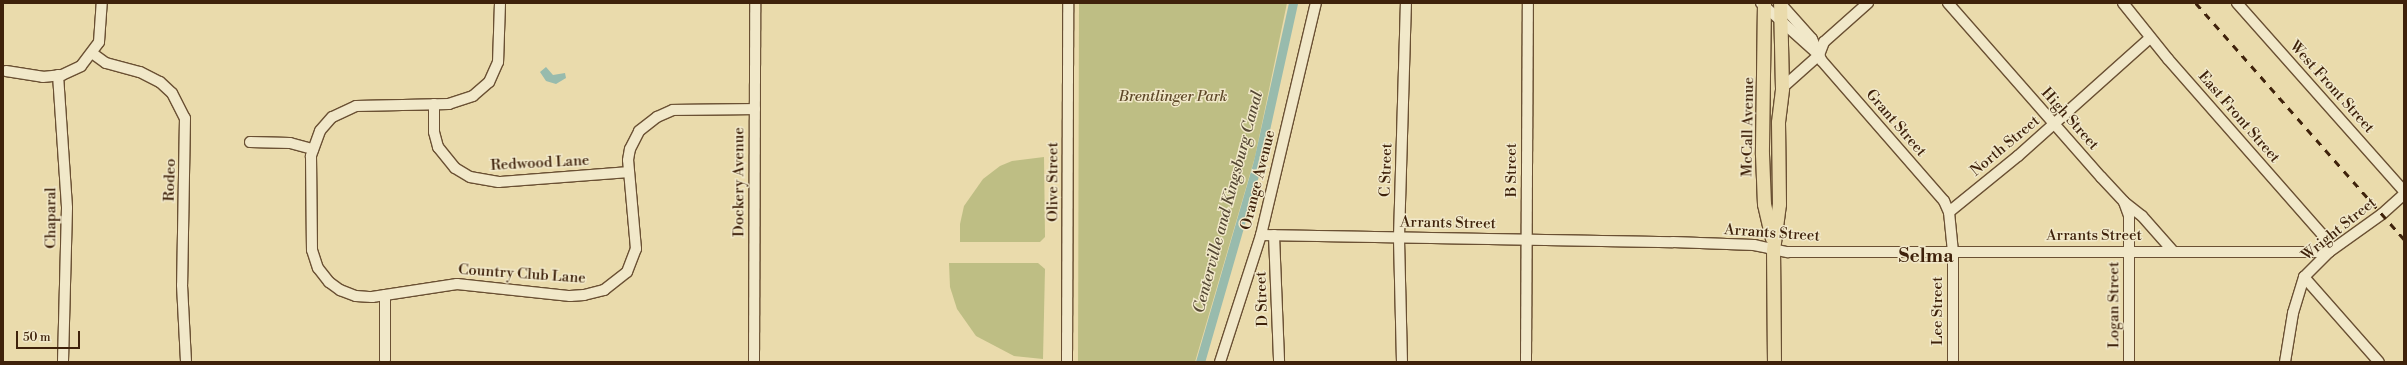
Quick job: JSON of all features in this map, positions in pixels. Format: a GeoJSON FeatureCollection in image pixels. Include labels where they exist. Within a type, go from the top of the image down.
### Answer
{"type":"FeatureCollection","features":[{"type":"Feature","properties":{"kind":"main road","name":"McCall Avenue"},"geometry":{"type":"LineString","coordinates":[[1774,362],[1773,250],[1779,204],[1778,122],[1782,88],[1779,17],[1780,3]]}},
{"type":"Feature","properties":{"kind":"main road","name":"McCall Avenue"},"geometry":{"type":"LineString","coordinates":[[1763,4],[1764,204],[1773,250]]}},
{"type":"Feature","properties":{"kind":"street"},"geometry":{"type":"LineString","coordinates":[[6,71],[42,77],[58,75],[81,66],[99,42],[102,3]]}},
{"type":"Feature","properties":{"kind":"street","name":"Country Club Lane"},"geometry":{"type":"LineString","coordinates":[[500,3],[499,55],[493,76],[484,87],[465,100],[434,104],[364,104],[347,108],[325,124],[313,149],[311,241],[318,268],[329,282],[347,294],[364,297],[456,284],[570,296],[584,295],[604,290],[627,272],[636,249],[636,232],[628,172],[630,149],[643,127],[657,117],[681,109],[755,109]]}},
{"type":"Feature","properties":{"kind":"street","name":"Dockery Avenue"},"geometry":{"type":"LineString","coordinates":[[754,362],[755,3]]}},
{"type":"Feature","properties":{"kind":"street","name":"Olive Street"},"geometry":{"type":"LineString","coordinates":[[1067,362],[1068,3]]}},
{"type":"Feature","properties":{"kind":"street","name":"Orange Avenue"},"geometry":{"type":"LineString","coordinates":[[1220,362],[1261,234],[1316,3]]}},
{"type":"Feature","properties":{"kind":"street","name":"C Street"},"geometry":{"type":"LineString","coordinates":[[1402,362],[1399,236],[1406,3]]}},
{"type":"Feature","properties":{"kind":"street","name":"B Street"},"geometry":{"type":"LineString","coordinates":[[1526,362],[1528,3]]}},
{"type":"Feature","properties":{"kind":"street","name":"Grant Street"},"geometry":{"type":"LineString","coordinates":[[1780,3],[1812,39],[1819,55]]}},
{"type":"Feature","properties":{"kind":"street"},"geometry":{"type":"LineString","coordinates":[[1782,88],[1819,55],[1824,42],[1868,3]]}},
{"type":"Feature","properties":{"kind":"street","name":"High Street"},"geometry":{"type":"LineString","coordinates":[[1948,3],[2124,202],[2142,216],[2173,251]]}},
{"type":"Feature","properties":{"kind":"street","name":"East Front Street"},"geometry":{"type":"LineString","coordinates":[[2123,3],[2150,38],[2322,234],[2329,252]]}},
{"type":"Feature","properties":{"kind":"street","name":"West Front Street"},"geometry":{"type":"LineString","coordinates":[[2237,3],[2404,192]]}},
{"type":"Feature","properties":{"kind":"street","name":"Grant Street"},"geometry":{"type":"LineString","coordinates":[[1763,4],[1779,17],[1806,46],[1819,55],[1936,191],[1948,212]]}},
{"type":"Feature","properties":{"kind":"street","name":"North Street"},"geometry":{"type":"LineString","coordinates":[[1948,212],[2054,124],[2150,38]]}},
{"type":"Feature","properties":{"kind":"street","name":"Rodeo"},"geometry":{"type":"LineString","coordinates":[[92,53],[106,63],[140,72],[160,82],[172,93],[185,118],[182,285],[186,362]]}},
{"type":"Feature","properties":{"kind":"street","name":"Chaparal"},"geometry":{"type":"LineString","coordinates":[[58,75],[67,208],[63,362]]}},
{"type":"Feature","properties":{"kind":"street","name":"Redwood Lane"},"geometry":{"type":"LineString","coordinates":[[434,104],[434,132],[438,147],[452,165],[470,177],[499,182],[628,172]]}},
{"type":"Feature","properties":{"kind":"street"},"geometry":{"type":"LineString","coordinates":[[250,142],[290,143],[313,149]]}},
{"type":"Feature","properties":{"kind":"street","name":"Wright Street"},"geometry":{"type":"LineString","coordinates":[[2285,362],[2294,307],[2304,277],[2329,252],[2382,214],[2404,192]]}},
{"type":"Feature","properties":{"kind":"street","name":"Logan Street"},"geometry":{"type":"LineString","coordinates":[[2124,202],[2128,211],[2129,362]]}},
{"type":"Feature","properties":{"kind":"street","name":"Lee Street"},"geometry":{"type":"LineString","coordinates":[[1948,212],[1953,252],[1953,362]]}},
{"type":"Feature","properties":{"kind":"street","name":"Arrants Street"},"geometry":{"type":"LineString","coordinates":[[1261,234],[1747,245],[1773,250],[1953,252],[2329,252]]}},
{"type":"Feature","properties":{"kind":"street","name":"D Street"},"geometry":{"type":"LineString","coordinates":[[1274,235],[1279,362]]}},
{"type":"Feature","properties":{"kind":"street"},"geometry":{"type":"LineString","coordinates":[[2304,277],[2379,362]]}},
{"type":"Feature","properties":{"kind":"street"},"geometry":{"type":"LineString","coordinates":[[385,295],[385,360]]}},
{"type":"Feature","properties":{"kind":"green space","name":"Brentlinger Park"},"geometry":{"type":"Polygon","coordinates":[[[1079,3],[1287,3],[1255,157],[1195,362],[1078,362],[1079,3]]]}},
{"type":"Feature","properties":{"kind":"green space"},"geometry":{"type":"Polygon","coordinates":[[[1044,157],[1045,237],[1040,242],[960,242],[960,224],[964,206],[983,179],[1000,166],[1012,161],[1044,157]]]}},
{"type":"Feature","properties":{"kind":"green space"},"geometry":{"type":"Polygon","coordinates":[[[949,263],[1038,263],[1045,269],[1043,359],[1014,356],[976,336],[957,309],[950,287],[949,263]]]}},
{"type":"Feature","properties":{"kind":"shaded area"},"geometry":{"type":"Polygon","coordinates":[[[546,67],[553,75],[565,73],[566,78],[556,84],[546,81],[540,72],[546,67]]]}},
{"type":"Feature","properties":{"kind":"waterway","name":"Centerville and Kingsburg Canal"},"geometry":{"type":"LineString","coordinates":[[1200,362],[1258,161],[1293,3]]}},
{"type":"Feature","properties":{"kind":"railway"},"geometry":{"type":"LineString","coordinates":[[2196,3],[2404,239]]}},
{"type":"Feature","properties":{"kind":"district","name":"Selma"},"geometry":{"type":"Point","coordinates":[1926,257]}}]}
